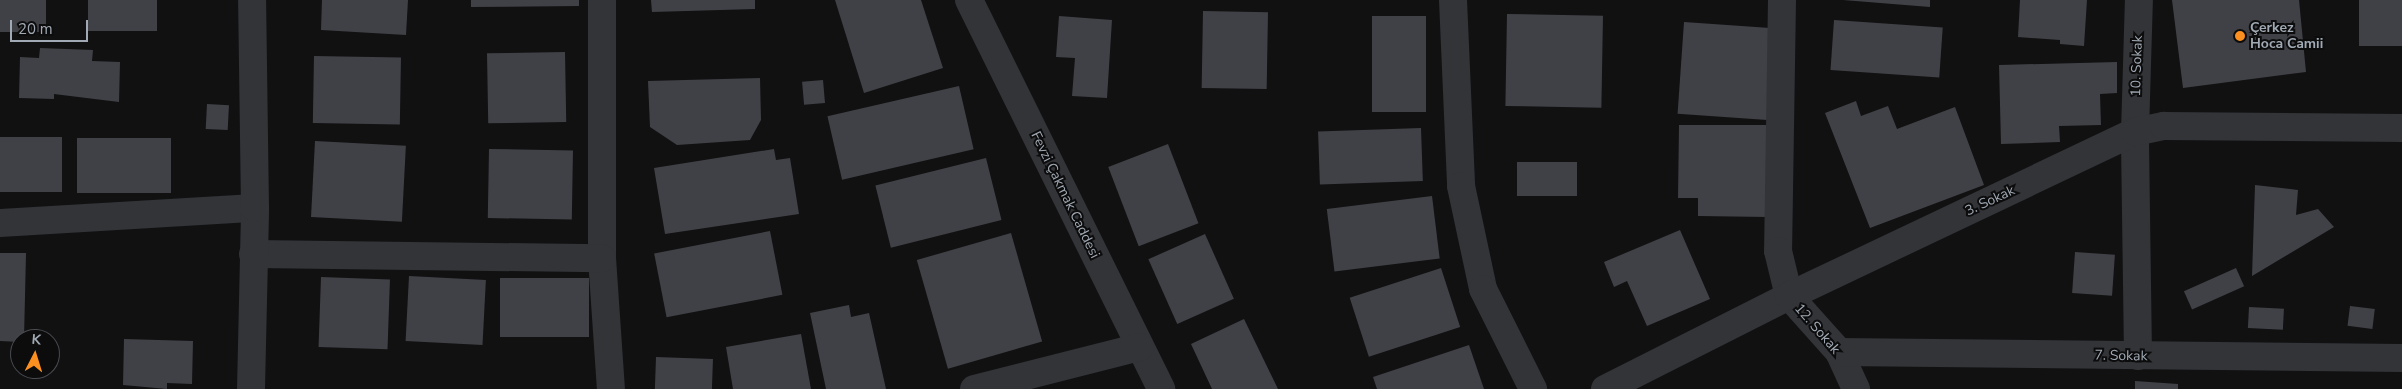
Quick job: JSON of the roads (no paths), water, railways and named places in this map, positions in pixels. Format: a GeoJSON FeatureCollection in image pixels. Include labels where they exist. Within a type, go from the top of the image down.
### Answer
{"type":"FeatureCollection","features":[{"type":"Feature","properties":{"kind":"street"},"geometry":{"type":"LineString","coordinates":[[251,389],[255,208],[252,0]]}},
{"type":"Feature","properties":{"kind":"street"},"geometry":{"type":"LineString","coordinates":[[602,0],[602,258],[610,389]]}},
{"type":"Feature","properties":{"kind":"street","name":"Fevzi Çakmak Caddesi"},"geometry":{"type":"LineString","coordinates":[[969,0],[1161,389]]}},
{"type":"Feature","properties":{"kind":"street"},"geometry":{"type":"LineString","coordinates":[[1453,0],[1461,186],[1483,289],[1533,389]]}},
{"type":"Feature","properties":{"kind":"street"},"geometry":{"type":"LineString","coordinates":[[1782,0],[1778,251],[1789,296]]}},
{"type":"Feature","properties":{"kind":"street","name":"10. Sokak"},"geometry":{"type":"LineString","coordinates":[[2138,356],[2135,132],[2139,0]]}},
{"type":"Feature","properties":{"kind":"street","name":"3. Sokak"},"geometry":{"type":"LineString","coordinates":[[1605,389],[1789,296],[2135,132],[2164,126],[2402,128]]}},
{"type":"Feature","properties":{"kind":"street"},"geometry":{"type":"LineString","coordinates":[[0,223],[255,208]]}},
{"type":"Feature","properties":{"kind":"street"},"geometry":{"type":"LineString","coordinates":[[253,254],[602,258]]}},
{"type":"Feature","properties":{"kind":"street","name":"12. Sokak"},"geometry":{"type":"LineString","coordinates":[[1789,296],[1839,352],[1856,389]]}},
{"type":"Feature","properties":{"kind":"street"},"geometry":{"type":"LineString","coordinates":[[974,389],[1140,347]]}},
{"type":"Feature","properties":{"kind":"street","name":"7. Sokak"},"geometry":{"type":"LineString","coordinates":[[1839,352],[2402,358]]}},
{"type":"Feature","properties":{"kind":"place","name":"Çerkez Hoca Camii"},"geometry":{"type":"Point","coordinates":[2240,36]}}]}
